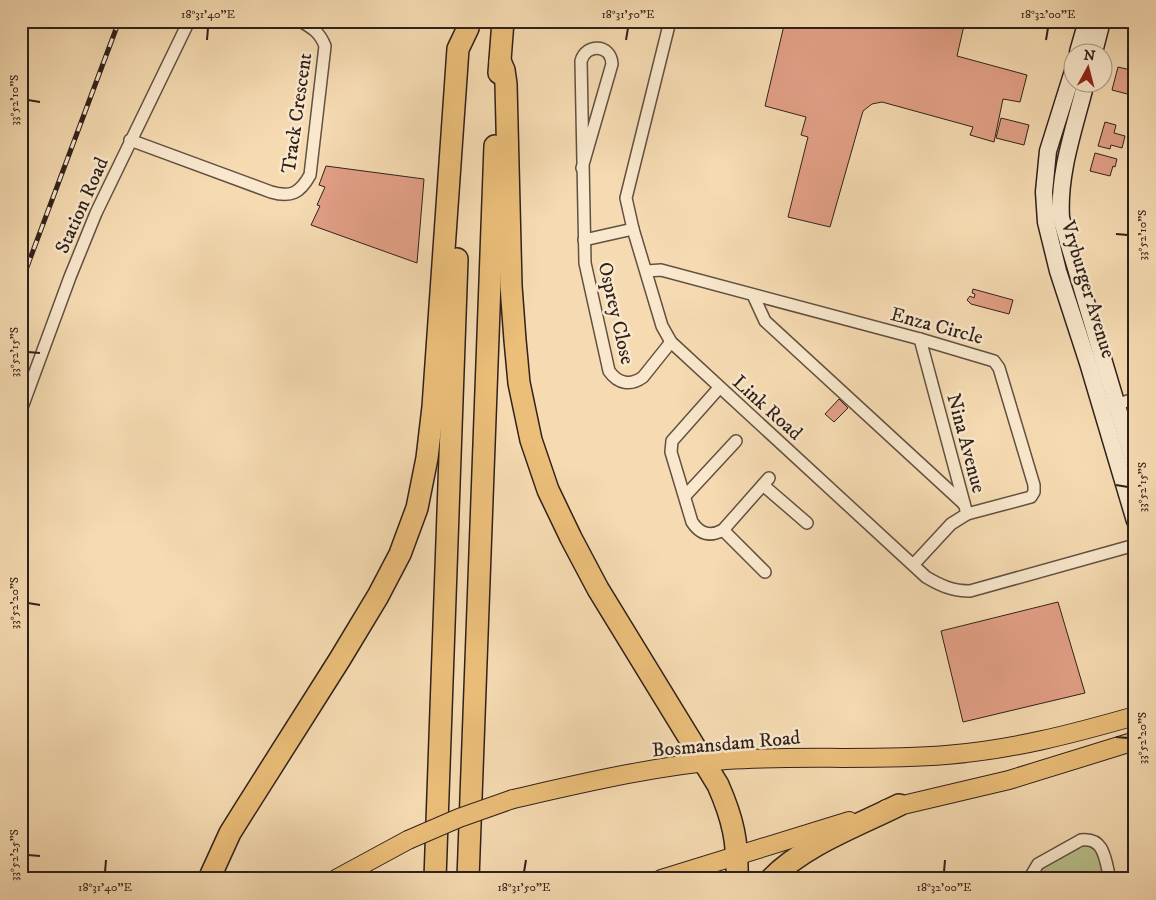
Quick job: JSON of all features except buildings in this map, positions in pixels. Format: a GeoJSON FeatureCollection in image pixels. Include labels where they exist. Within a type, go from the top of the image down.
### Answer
{"type":"FeatureCollection","features":[{"type":"Feature","properties":{"kind":"highway"},"geometry":{"type":"LineString","coordinates":[[468,879],[492,206],[503,21]]}},
{"type":"Feature","properties":{"kind":"highway"},"geometry":{"type":"LineString","coordinates":[[209,879],[230,833],[244,809],[378,596],[400,554],[417,508],[427,458],[433,407],[458,49],[468,24]]}},
{"type":"Feature","properties":{"kind":"highway"},"geometry":{"type":"LineString","coordinates":[[435,879],[458,206],[468,24]]}},
{"type":"Feature","properties":{"kind":"highway"},"geometry":{"type":"LineString","coordinates":[[500,60],[506,84],[511,286],[515,340],[519,384],[531,440],[548,490],[585,563],[718,785],[729,811],[738,855],[737,879]]}},
{"type":"Feature","properties":{"kind":"highway"},"geometry":{"type":"LineString","coordinates":[[771,879],[782,868],[806,852],[899,805]]}},
{"type":"Feature","properties":{"kind":"main road"},"geometry":{"type":"LineString","coordinates":[[1083,731],[1135,704]]}},
{"type":"Feature","properties":{"kind":"main road","name":"Bosmansdam Road"},"geometry":{"type":"LineString","coordinates":[[336,879],[408,840],[459,818],[513,799],[660,768],[705,762],[763,759],[946,755],[1020,745],[1083,731],[1135,716]]}},
{"type":"Feature","properties":{"kind":"main road"},"geometry":{"type":"LineString","coordinates":[[661,879],[899,805],[1009,780],[1130,744]]}},
{"type":"Feature","properties":{"kind":"street","name":"Station Road"},"geometry":{"type":"LineString","coordinates":[[21,410],[92,222],[189,21]]}},
{"type":"Feature","properties":{"kind":"street","name":"Track Crescent"},"geometry":{"type":"LineString","coordinates":[[130,140],[271,192],[281,195],[297,191],[304,186],[310,175],[325,46],[320,35],[312,27],[300,21]]}},
{"type":"Feature","properties":{"kind":"street","name":"Link Road"},"geometry":{"type":"LineString","coordinates":[[670,21],[627,193],[627,205],[662,326],[671,342],[926,577],[941,586],[955,590],[970,591],[1135,545]]}},
{"type":"Feature","properties":{"kind":"street"},"geometry":{"type":"LineString","coordinates":[[1081,42],[1087,21]]}},
{"type":"Feature","properties":{"kind":"street"},"geometry":{"type":"LineString","coordinates":[[1097,42],[1102,21]]}},
{"type":"Feature","properties":{"kind":"street","name":"Osprey Close"},"geometry":{"type":"LineString","coordinates":[[582,168],[612,64],[612,58],[609,53],[596,48],[588,50],[581,60],[582,168],[584,240],[585,263],[609,371],[619,381],[627,383],[638,380],[643,377],[671,342]]}},
{"type":"Feature","properties":{"kind":"street","name":"Vryburger Avenue"},"geometry":{"type":"LineString","coordinates":[[1066,92],[1048,151],[1044,209],[1048,234],[1058,271],[1109,406],[1135,466]]}},
{"type":"Feature","properties":{"kind":"street","name":"Vryburger Avenue"},"geometry":{"type":"LineString","coordinates":[[1083,92],[1061,181],[1061,211],[1135,520]]}},
{"type":"Feature","properties":{"kind":"street","name":"Osprey Close"},"geometry":{"type":"LineString","coordinates":[[584,240],[633,229]]}},
{"type":"Feature","properties":{"kind":"street","name":"Enza Circle"},"geometry":{"type":"LineString","coordinates":[[647,271],[661,270],[988,358],[997,364],[1034,485],[1034,492],[1031,497],[966,509]]}},
{"type":"Feature","properties":{"kind":"street"},"geometry":{"type":"LineString","coordinates":[[753,296],[765,321],[966,509]]}},
{"type":"Feature","properties":{"kind":"street","name":"Nina Avenue"},"geometry":{"type":"LineString","coordinates":[[914,564],[966,509],[920,339]]}},
{"type":"Feature","properties":{"kind":"street"},"geometry":{"type":"LineString","coordinates":[[719,388],[672,441],[671,452],[692,522],[698,531],[702,533],[713,534],[723,530],[766,482],[806,523]]}},
{"type":"Feature","properties":{"kind":"street"},"geometry":{"type":"LineString","coordinates":[[1109,406],[1135,399]]}},
{"type":"Feature","properties":{"kind":"street"},"geometry":{"type":"LineString","coordinates":[[685,496],[736,441]]}},
{"type":"Feature","properties":{"kind":"street"},"geometry":{"type":"LineString","coordinates":[[723,530],[766,572]]}},
{"type":"Feature","properties":{"kind":"street"},"geometry":{"type":"LineString","coordinates":[[1028,879],[1038,864],[1081,840],[1088,839],[1098,844],[1102,851],[1110,879]]}},
{"type":"Feature","properties":{"kind":"green space"},"geometry":{"type":"Polygon","coordinates":[[[1088,843],[1097,850],[1105,879],[1033,879],[1041,867],[1088,843]]]}},
{"type":"Feature","properties":{"kind":"railway"},"geometry":{"type":"LineString","coordinates":[[21,283],[119,21]]}}]}
